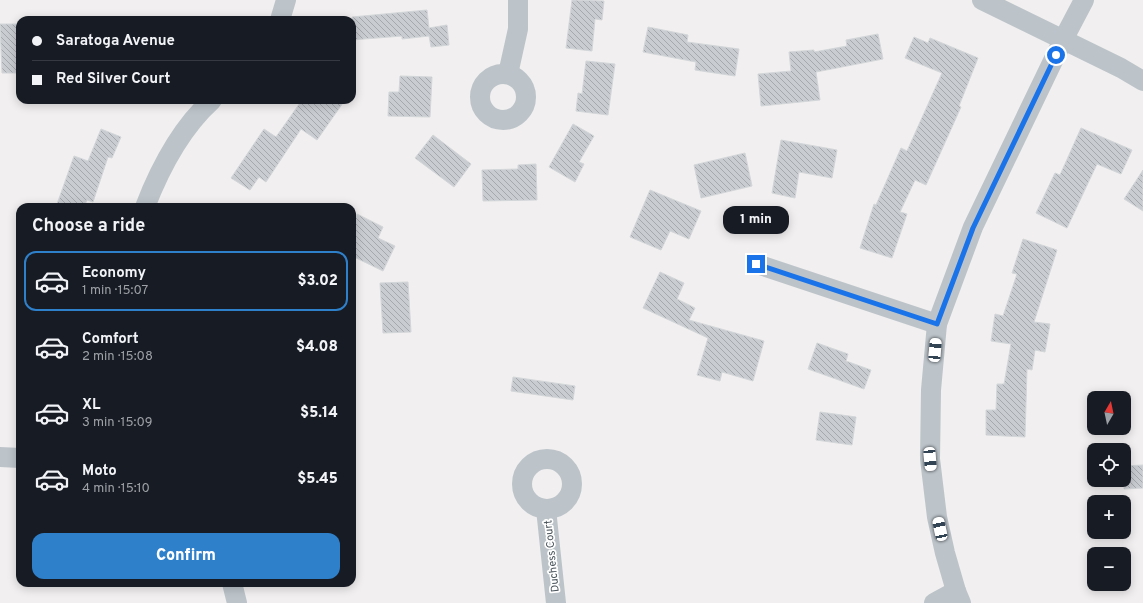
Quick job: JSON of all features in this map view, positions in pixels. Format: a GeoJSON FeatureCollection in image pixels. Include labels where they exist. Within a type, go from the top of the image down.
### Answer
{"type":"FeatureCollection","features":[{"type":"Feature","properties":{"kind":"street"},"geometry":{"type":"LineString","coordinates":[[281,16],[286,0]]}},
{"type":"Feature","properties":{"kind":"street"},"geometry":{"type":"LineString","coordinates":[[508,74],[518,29],[518,0]]}},
{"type":"Feature","properties":{"kind":"street"},"geometry":{"type":"LineString","coordinates":[[982,0],[1121,68],[1143,81]]}},
{"type":"Feature","properties":{"kind":"street"},"geometry":{"type":"LineString","coordinates":[[934,603],[958,597],[937,517],[930,459],[931,390],[937,324],[973,228],[1063,40],[1084,0]]}},
{"type":"Feature","properties":{"kind":"street"},"geometry":{"type":"LineString","coordinates":[[147,203],[162,167],[181,136],[209,104]]}},
{"type":"Feature","properties":{"kind":"street"},"geometry":{"type":"LineString","coordinates":[[756,264],[937,324]]}},
{"type":"Feature","properties":{"kind":"street"},"geometry":{"type":"LineString","coordinates":[[0,458],[16,458]]}},
{"type":"Feature","properties":{"kind":"street","name":"Duchess Court"},"geometry":{"type":"LineString","coordinates":[[546,509],[556,603]]}},
{"type":"Feature","properties":{"kind":"street"},"geometry":{"type":"LineString","coordinates":[[233,587],[237,603]]}},
{"type":"Feature","properties":{"kind":"building"},"geometry":{"type":"Polygon","coordinates":[[[572,0],[604,1],[602,20],[595,19],[592,51],[566,48],[572,0]]]}},
{"type":"Feature","properties":{"kind":"building"},"geometry":{"type":"Polygon","coordinates":[[[427,10],[429,28],[447,25],[449,45],[431,47],[429,36],[402,39],[402,36],[356,40],[356,17],[427,10]]]}},
{"type":"Feature","properties":{"kind":"building"},"geometry":{"type":"Polygon","coordinates":[[[0,24],[16,24],[16,73],[2,73],[0,24]]]}},
{"type":"Feature","properties":{"kind":"building"},"geometry":{"type":"Polygon","coordinates":[[[648,27],[688,35],[687,42],[739,49],[735,76],[695,70],[696,62],[643,52],[648,27]]]}},
{"type":"Feature","properties":{"kind":"building"},"geometry":{"type":"Polygon","coordinates":[[[878,34],[883,59],[816,72],[820,100],[761,106],[758,74],[791,71],[789,52],[814,50],[814,52],[847,46],[846,40],[878,34]]]}},
{"type":"Feature","properties":{"kind":"building"},"geometry":{"type":"Polygon","coordinates":[[[914,37],[928,43],[930,38],[978,58],[959,106],[961,107],[926,185],[915,180],[900,212],[907,214],[892,258],[860,248],[874,204],[876,205],[901,148],[907,151],[942,73],[905,58],[914,37]]]}},
{"type":"Feature","properties":{"kind":"building"},"geometry":{"type":"Polygon","coordinates":[[[586,61],[615,64],[608,115],[576,111],[578,93],[582,94],[586,61]]]}},
{"type":"Feature","properties":{"kind":"building"},"geometry":{"type":"Polygon","coordinates":[[[400,76],[432,77],[430,117],[388,116],[389,92],[399,92],[400,76]]]}},
{"type":"Feature","properties":{"kind":"building"},"geometry":{"type":"Polygon","coordinates":[[[299,104],[342,104],[317,140],[301,129],[266,182],[259,177],[250,190],[231,178],[264,129],[276,137],[299,104]]]}},
{"type":"Feature","properties":{"kind":"building"},"geometry":{"type":"Polygon","coordinates":[[[573,124],[594,136],[579,162],[584,164],[575,182],[549,167],[573,124]]]}},
{"type":"Feature","properties":{"kind":"building"},"geometry":{"type":"Polygon","coordinates":[[[1081,128],[1132,150],[1121,174],[1097,164],[1067,228],[1036,213],[1055,173],[1060,175],[1081,128]]]}},
{"type":"Feature","properties":{"kind":"building"},"geometry":{"type":"Polygon","coordinates":[[[101,129],[121,137],[112,158],[108,157],[93,202],[87,200],[86,203],[57,203],[74,156],[88,161],[101,129]]]}},
{"type":"Feature","properties":{"kind":"building"},"geometry":{"type":"Polygon","coordinates":[[[433,135],[471,164],[454,187],[415,158],[433,135]]]}},
{"type":"Feature","properties":{"kind":"building"},"geometry":{"type":"Polygon","coordinates":[[[781,140],[837,150],[832,178],[799,172],[795,198],[772,193],[781,140]]]}},
{"type":"Feature","properties":{"kind":"building"},"geometry":{"type":"Polygon","coordinates":[[[745,153],[752,186],[701,198],[694,165],[745,153]]]}},
{"type":"Feature","properties":{"kind":"building"},"geometry":{"type":"Polygon","coordinates":[[[536,164],[537,200],[483,201],[482,170],[518,169],[518,165],[536,164]]]}},
{"type":"Feature","properties":{"kind":"building"},"geometry":{"type":"Polygon","coordinates":[[[1143,170],[1143,211],[1124,199],[1143,170]]]}},
{"type":"Feature","properties":{"kind":"building"},"geometry":{"type":"Polygon","coordinates":[[[650,190],[701,211],[689,239],[670,231],[661,250],[630,237],[650,190]]]}},
{"type":"Feature","properties":{"kind":"building"},"geometry":{"type":"Polygon","coordinates":[[[357,214],[383,227],[378,238],[395,246],[383,271],[356,258],[357,214]]]}},
{"type":"Feature","properties":{"kind":"building"},"geometry":{"type":"Polygon","coordinates":[[[1023,239],[1057,250],[1034,322],[1050,324],[1045,352],[1035,350],[1032,370],[1027,369],[1025,437],[986,435],[986,410],[996,410],[997,384],[1004,384],[1011,344],[991,341],[995,314],[1003,316],[1017,274],[1012,273],[1023,239]]]}},
{"type":"Feature","properties":{"kind":"building"},"geometry":{"type":"Polygon","coordinates":[[[660,272],[684,283],[677,299],[695,308],[689,320],[764,341],[753,381],[722,372],[720,381],[697,375],[708,338],[643,308],[660,272]]]}},
{"type":"Feature","properties":{"kind":"building"},"geometry":{"type":"Polygon","coordinates":[[[408,282],[411,332],[383,333],[380,283],[408,282]]]}},
{"type":"Feature","properties":{"kind":"building"},"geometry":{"type":"Polygon","coordinates":[[[817,343],[848,354],[846,361],[871,370],[864,389],[808,369],[817,343]]]}},
{"type":"Feature","properties":{"kind":"building"},"geometry":{"type":"Polygon","coordinates":[[[513,377],[575,386],[573,400],[511,391],[513,377]]]}},
{"type":"Feature","properties":{"kind":"building"},"geometry":{"type":"Polygon","coordinates":[[[820,412],[856,417],[852,445],[816,440],[820,412]]]}},
{"type":"Feature","properties":{"kind":"building"},"geometry":{"type":"Polygon","coordinates":[[[1143,465],[1143,488],[1124,489],[1124,487],[1131,487],[1131,466],[1143,465]]]}},
{"type":"Feature","properties":{"kind":"route"},"geometry":{"type":"LineString","coordinates":[[756,264],[937,324],[962,253],[973,228],[1056,55]]}}]}
